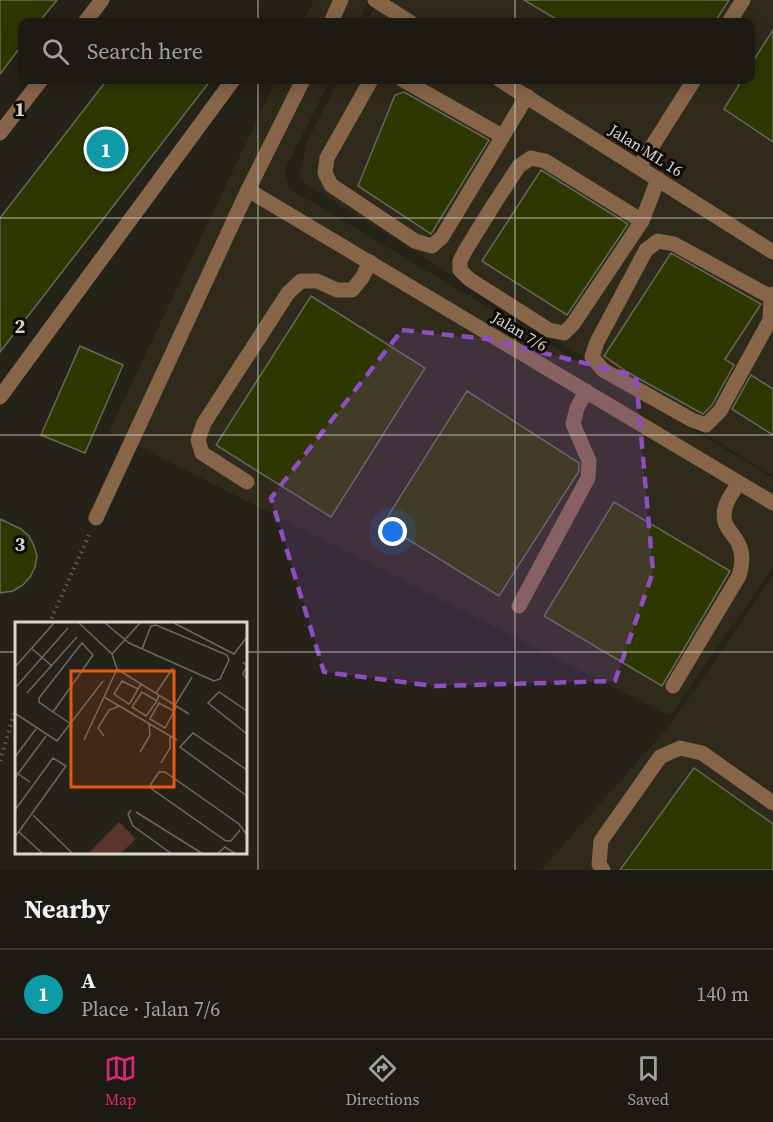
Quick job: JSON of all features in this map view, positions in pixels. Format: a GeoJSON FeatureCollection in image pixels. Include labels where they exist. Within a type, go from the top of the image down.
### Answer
{"type":"FeatureCollection","features":[{"type":"Feature","properties":{"kind":"street"},"geometry":{"type":"LineString","coordinates":[[88,18],[102,0]]}},
{"type":"Feature","properties":{"kind":"street"},"geometry":{"type":"LineString","coordinates":[[333,18],[341,0]]}},
{"type":"Feature","properties":{"kind":"street"},"geometry":{"type":"LineString","coordinates":[[375,0],[404,18]]}},
{"type":"Feature","properties":{"kind":"street"},"geometry":{"type":"LineString","coordinates":[[732,18],[743,0]]}},
{"type":"Feature","properties":{"kind":"street"},"geometry":{"type":"LineString","coordinates":[[0,133],[38,84]]}},
{"type":"Feature","properties":{"kind":"street"},"geometry":{"type":"LineString","coordinates":[[1,395],[230,84]]}},
{"type":"Feature","properties":{"kind":"street"},"geometry":{"type":"LineString","coordinates":[[96,518],[248,190],[301,84]]}},
{"type":"Feature","properties":{"kind":"street"},"geometry":{"type":"LineString","coordinates":[[369,84],[327,158],[325,173],[331,185],[415,241],[432,246],[442,237],[527,96]]}},
{"type":"Feature","properties":{"kind":"street"},"geometry":{"type":"LineString","coordinates":[[410,84],[502,136]]}},
{"type":"Feature","properties":{"kind":"street","name":"Jalan ML 16"},"geometry":{"type":"LineString","coordinates":[[507,84],[773,252]]}},
{"type":"Feature","properties":{"kind":"street"},"geometry":{"type":"LineString","coordinates":[[639,167],[691,84]]}},
{"type":"Feature","properties":{"kind":"street"},"geometry":{"type":"LineString","coordinates":[[642,221],[545,161],[531,158],[519,166],[494,204],[465,251],[460,261],[460,270],[469,279],[549,330],[564,333],[573,324],[642,221],[658,179]]}},
{"type":"Feature","properties":{"kind":"street","name":"Jalan 7/6"},"geometry":{"type":"LineString","coordinates":[[248,190],[773,503]]}},
{"type":"Feature","properties":{"kind":"street"},"geometry":{"type":"LineString","coordinates":[[658,241],[674,244],[772,295],[770,320],[720,411],[706,425],[692,420],[603,370],[592,357],[597,342],[646,250],[658,241]]}},
{"type":"Feature","properties":{"kind":"street"},"geometry":{"type":"LineString","coordinates":[[247,482],[202,453],[198,440],[204,423],[288,293],[301,281],[317,281],[337,290],[352,290],[362,278],[370,262]]}},
{"type":"Feature","properties":{"kind":"street"},"geometry":{"type":"LineString","coordinates":[[519,606],[588,478],[589,461],[573,424],[577,408],[586,391]]}},
{"type":"Feature","properties":{"kind":"street"},"geometry":{"type":"LineString","coordinates":[[673,686],[739,576],[743,561],[739,544],[726,527],[724,516],[725,506],[738,483]]}},
{"type":"Feature","properties":{"kind":"street"},"geometry":{"type":"LineString","coordinates":[[603,870],[599,864],[601,841],[660,757],[680,748],[702,753],[773,803]]}},
{"type":"Feature","properties":{"kind":"path"},"geometry":{"type":"LineString","coordinates":[[50,622],[96,518]]}},
{"type":"Feature","properties":{"kind":"path"},"geometry":{"type":"LineString","coordinates":[[0,761],[15,710]]}},
{"type":"Feature","properties":{"kind":"highlighted area"},"geometry":{"type":"Polygon","coordinates":[[[402,330],[488,339],[636,376],[653,572],[615,681],[435,686],[324,672],[271,498],[402,330]]]}},
{"type":"Feature","properties":{"kind":"shaded area"},"geometry":{"type":"Polygon","coordinates":[[[314,0],[369,0],[360,18],[305,18],[314,0]]]}},
{"type":"Feature","properties":{"kind":"shaded area"},"geometry":{"type":"Polygon","coordinates":[[[378,0],[773,0],[773,476],[299,179],[306,144],[337,84],[755,84],[755,18],[369,18],[378,0]]]}},
{"type":"Feature","properties":{"kind":"shaded area"},"geometry":{"type":"Polygon","coordinates":[[[274,84],[328,84],[284,171],[290,189],[773,478],[773,567],[670,716],[109,431],[274,84]]]}},
{"type":"Feature","properties":{"kind":"shaded area"},"geometry":{"type":"Polygon","coordinates":[[[773,576],[773,870],[541,870],[671,724],[773,576]]]}},
{"type":"Feature","properties":{"kind":"building"},"geometry":{"type":"Polygon","coordinates":[[[0,0],[57,0],[42,18],[18,18],[18,50],[0,74],[0,0]]]}},
{"type":"Feature","properties":{"kind":"building"},"geometry":{"type":"Polygon","coordinates":[[[524,0],[729,0],[718,18],[554,18],[524,0]]]}},
{"type":"Feature","properties":{"kind":"building"},"geometry":{"type":"Polygon","coordinates":[[[773,30],[773,142],[724,109],[740,84],[755,84],[755,58],[773,30]]]}},
{"type":"Feature","properties":{"kind":"building"},"geometry":{"type":"Polygon","coordinates":[[[104,84],[208,84],[0,352],[0,218],[104,84]]]}},
{"type":"Feature","properties":{"kind":"building"},"geometry":{"type":"Polygon","coordinates":[[[404,92],[489,140],[431,234],[358,186],[395,95],[404,92]]]}},
{"type":"Feature","properties":{"kind":"building"},"geometry":{"type":"Polygon","coordinates":[[[541,170],[628,224],[567,315],[482,261],[541,170]]]}},
{"type":"Feature","properties":{"kind":"building"},"geometry":{"type":"Polygon","coordinates":[[[671,253],[761,304],[725,359],[734,365],[712,405],[703,414],[627,372],[604,356],[671,253]]]}},
{"type":"Feature","properties":{"kind":"building"},"geometry":{"type":"Polygon","coordinates":[[[311,296],[425,368],[331,517],[216,445],[311,296]]]}},
{"type":"Feature","properties":{"kind":"building"},"geometry":{"type":"Polygon","coordinates":[[[80,346],[123,365],[85,453],[41,435],[80,346]]]}},
{"type":"Feature","properties":{"kind":"building"},"geometry":{"type":"Polygon","coordinates":[[[751,375],[773,389],[773,435],[732,409],[751,375]]]}},
{"type":"Feature","properties":{"kind":"building"},"geometry":{"type":"Polygon","coordinates":[[[467,391],[579,463],[579,471],[499,596],[383,524],[467,391]]]}},
{"type":"Feature","properties":{"kind":"building"},"geometry":{"type":"Polygon","coordinates":[[[614,502],[730,571],[662,686],[544,616],[614,502]]]}},
{"type":"Feature","properties":{"kind":"building"},"geometry":{"type":"Polygon","coordinates":[[[0,519],[21,529],[29,536],[37,556],[35,567],[23,585],[13,591],[0,593],[0,519]]]}},
{"type":"Feature","properties":{"kind":"building"},"geometry":{"type":"Polygon","coordinates":[[[694,768],[773,824],[773,870],[620,870],[694,768]]]}},
{"type":"Feature","properties":{"kind":"place","name":"A"},"geometry":{"type":"Point","coordinates":[106,149]}}]}
